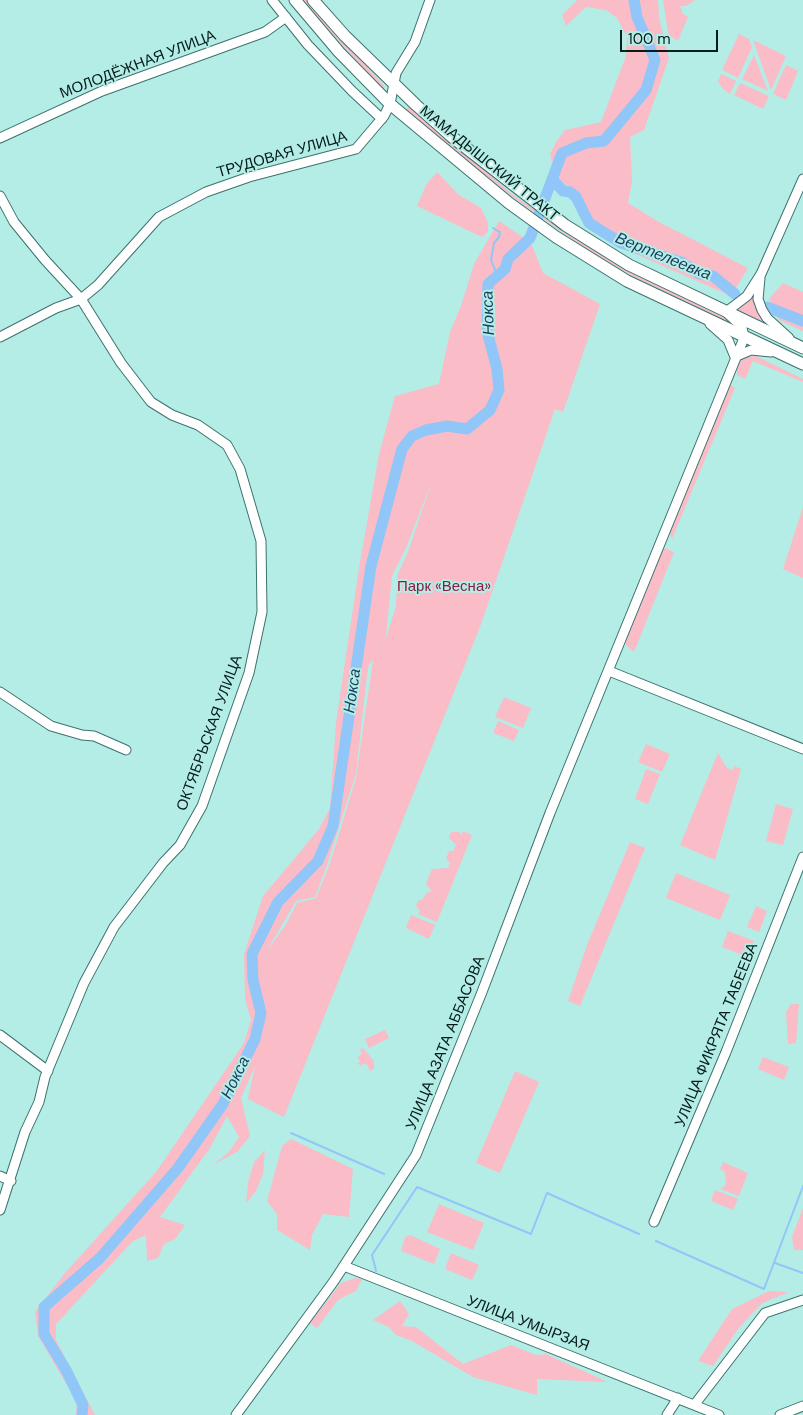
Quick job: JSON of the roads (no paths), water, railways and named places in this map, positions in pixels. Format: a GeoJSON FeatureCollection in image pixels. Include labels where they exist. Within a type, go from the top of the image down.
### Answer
{"type":"FeatureCollection","features":[{"type":"Feature","properties":{"kind":"main road","name":"МАМАДЫШСКИЙ ТРАКТ"},"geometry":{"type":"LineString","coordinates":[[295,0],[339,52],[390,104],[509,203],[556,237],[627,282],[803,364]]}},
{"type":"Feature","properties":{"kind":"main road","name":"МАМАДЫШСКИЙ ТРАКТ"},"geometry":{"type":"LineString","coordinates":[[313,0],[345,36],[393,84],[452,137],[518,190],[565,224],[629,264],[800,346]]}},
{"type":"Feature","properties":{"kind":"street"},"geometry":{"type":"LineString","coordinates":[[272,0],[338,77],[382,119]]}},
{"type":"Feature","properties":{"kind":"street","name":"ТРУДОВАЯ УЛИЦА"},"geometry":{"type":"LineString","coordinates":[[0,337],[56,308],[81,298],[98,285],[159,217],[206,192],[249,177],[356,149],[382,119],[390,104],[396,73],[415,42],[430,0]]}},
{"type":"Feature","properties":{"kind":"street","name":"МОЛОДЁЖНАЯ УЛИЦА"},"geometry":{"type":"LineString","coordinates":[[0,138],[102,91],[265,32],[286,17]]}},
{"type":"Feature","properties":{"kind":"street"},"geometry":{"type":"LineString","coordinates":[[744,338],[742,327],[726,312],[747,296],[761,274],[799,196],[803,178]]}},
{"type":"Feature","properties":{"kind":"street","name":"ОКТЯБРЬСКАЯ УЛИЦА"},"geometry":{"type":"LineString","coordinates":[[0,196],[14,222],[45,260],[81,298],[121,363],[151,402],[172,415],[198,424],[227,445],[240,469],[261,541],[262,612],[249,673],[202,806],[180,845],[163,863],[114,926],[102,947],[84,983],[48,1071],[39,1102],[25,1132],[11,1182],[0,1210]]}},
{"type":"Feature","properties":{"kind":"street"},"geometry":{"type":"LineString","coordinates":[[761,274],[758,294],[762,310],[771,322],[800,346]]}},
{"type":"Feature","properties":{"kind":"street"},"geometry":{"type":"LineString","coordinates":[[701,318],[728,340],[736,358],[752,350],[777,352]]}},
{"type":"Feature","properties":{"kind":"street","name":"УЛИЦА АЗАТА АББАСОВА"},"geometry":{"type":"LineString","coordinates":[[236,1415],[344,1266],[416,1155],[482,992],[550,813],[744,338]]}},
{"type":"Feature","properties":{"kind":"street"},"geometry":{"type":"LineString","coordinates":[[609,671],[803,749]]}},
{"type":"Feature","properties":{"kind":"street"},"geometry":{"type":"LineString","coordinates":[[0,692],[51,726],[82,735],[94,736],[126,750]]}},
{"type":"Feature","properties":{"kind":"street","name":"УЛИЦА ФИКРЯТА ТАБЕЕВА"},"geometry":{"type":"LineString","coordinates":[[654,1222],[726,1052],[803,857]]}},
{"type":"Feature","properties":{"kind":"street"},"geometry":{"type":"LineString","coordinates":[[0,1035],[48,1071]]}},
{"type":"Feature","properties":{"kind":"street"},"geometry":{"type":"LineString","coordinates":[[0,1176],[11,1182]]}},
{"type":"Feature","properties":{"kind":"street","name":"УЛИЦА УМЫРЗАЯ"},"geometry":{"type":"LineString","coordinates":[[344,1266],[359,1274],[719,1415]]}},
{"type":"Feature","properties":{"kind":"street"},"geometry":{"type":"LineString","coordinates":[[698,1406],[765,1313],[803,1300]]}},
{"type":"Feature","properties":{"kind":"street"},"geometry":{"type":"LineString","coordinates":[[667,1415],[678,1398]]}},
{"type":"Feature","properties":{"kind":"street"},"geometry":{"type":"LineString","coordinates":[[780,1415],[803,1406]]}},
{"type":"Feature","properties":{"kind":"waterway","name":"Нокса"},"geometry":{"type":"LineString","coordinates":[[82,1415],[83,1405],[66,1370],[44,1334],[44,1307],[100,1258],[178,1168],[223,1104],[255,1039],[261,1013],[253,980],[252,954],[278,902],[318,861],[333,826],[371,566],[402,449],[412,436],[426,430],[447,426],[467,429],[490,410],[499,390],[497,369],[487,331],[488,284],[505,269],[508,259],[530,238],[562,153],[586,143],[604,141],[646,90],[655,60],[637,17],[634,0]]}},
{"type":"Feature","properties":{"kind":"waterway","name":"Вертелеевка"},"geometry":{"type":"LineString","coordinates":[[552,179],[563,191],[570,192],[576,197],[589,223],[621,243],[681,262],[700,274],[713,276],[735,294]]}},
{"type":"Feature","properties":{"kind":"waterway"},"geometry":{"type":"LineString","coordinates":[[493,228],[500,232],[499,237],[494,243],[491,260],[497,275]]}},
{"type":"Feature","properties":{"kind":"waterway","name":"Вертелеевка"},"geometry":{"type":"LineString","coordinates":[[767,307],[803,321]]}},
{"type":"Feature","properties":{"kind":"waterway"},"geometry":{"type":"LineString","coordinates":[[291,1133],[384,1174]]}},
{"type":"Feature","properties":{"kind":"waterway"},"geometry":{"type":"LineString","coordinates":[[656,1241],[764,1289],[803,1186]]}},
{"type":"Feature","properties":{"kind":"waterway"},"geometry":{"type":"LineString","coordinates":[[376,1271],[372,1255],[417,1187],[531,1234],[547,1193],[639,1234]]}},
{"type":"Feature","properties":{"kind":"waterway"},"geometry":{"type":"LineString","coordinates":[[775,1263],[803,1273]]}},
{"type":"Feature","properties":{"kind":"park label","name":"Парк «Весна»"},"geometry":{"type":"Point","coordinates":[444,587]}}]}
